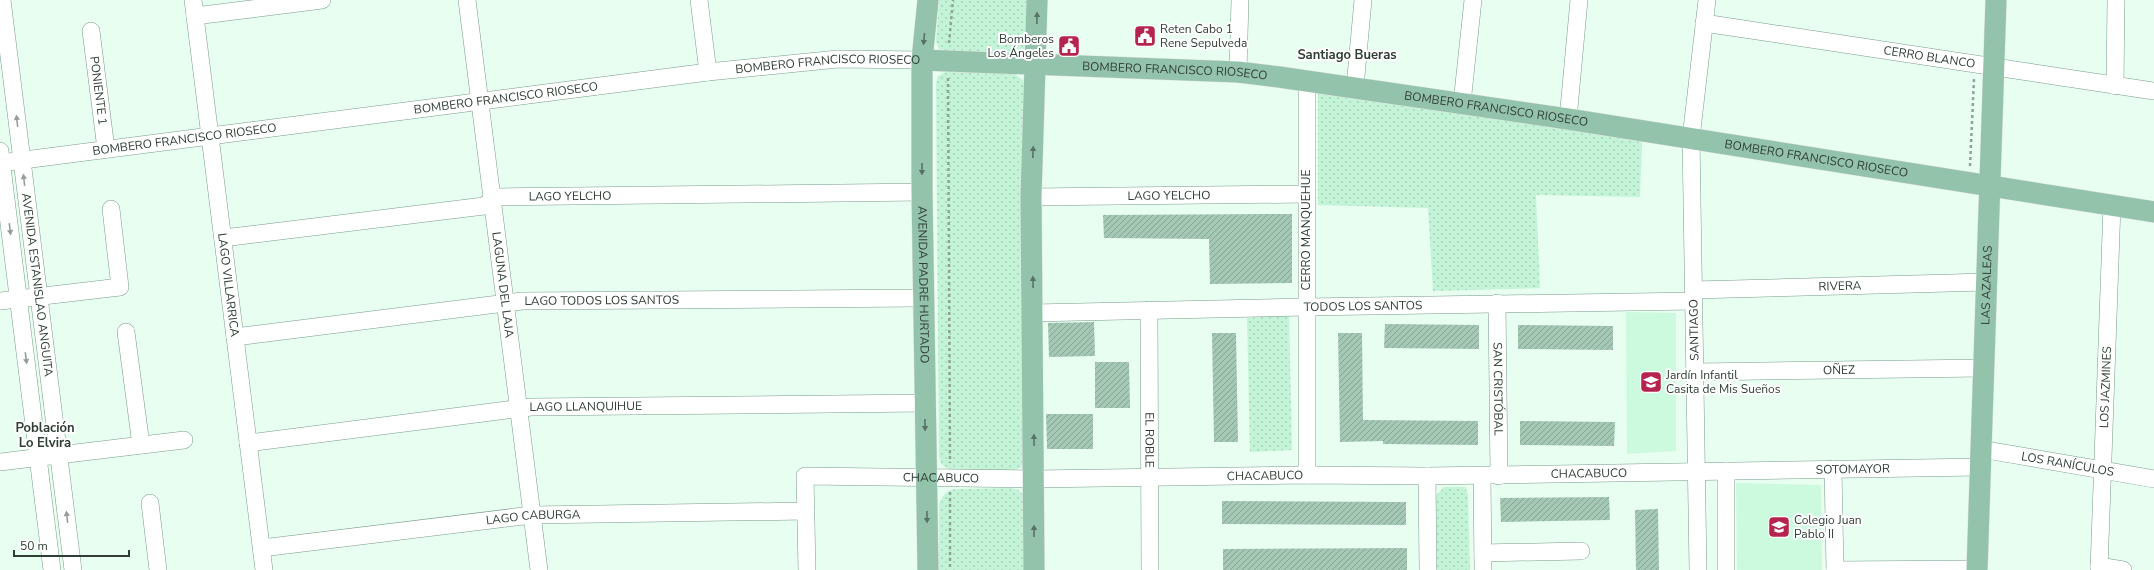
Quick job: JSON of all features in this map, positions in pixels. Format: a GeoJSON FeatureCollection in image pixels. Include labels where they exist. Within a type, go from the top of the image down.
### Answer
{"type":"FeatureCollection","features":[{"type":"Feature","properties":{"kind":"main road","name":"AVENIDA PADRE HURTADO"},"geometry":{"type":"LineString","coordinates":[[928,0],[922,60],[922,298],[928,570]]}},
{"type":"Feature","properties":{"kind":"main road"},"geometry":{"type":"LineString","coordinates":[[1034,570],[1031,197],[1037,0]]}},
{"type":"Feature","properties":{"kind":"main road","name":"LAS AZALEAS"},"geometry":{"type":"LineString","coordinates":[[1977,569],[1996,0]]}},
{"type":"Feature","properties":{"kind":"main road","name":"BOMBERO FRANCISCO RIOSECO"},"geometry":{"type":"LineString","coordinates":[[922,60],[1238,72],[1307,80],[1691,138],[2154,212]]}},
{"type":"Feature","properties":{"kind":"street","name":"AVENIDA ESTANISLAO ANGUITA"},"geometry":{"type":"LineString","coordinates":[[2,0],[73,570]]}},
{"type":"Feature","properties":{"kind":"street"},"geometry":{"type":"LineString","coordinates":[[194,8],[322,0]]}},
{"type":"Feature","properties":{"kind":"street","name":"LAGUNA DEL LAJA"},"geometry":{"type":"LineString","coordinates":[[467,0],[539,570]]}},
{"type":"Feature","properties":{"kind":"street"},"geometry":{"type":"LineString","coordinates":[[699,0],[708,72]]}},
{"type":"Feature","properties":{"kind":"street"},"geometry":{"type":"LineString","coordinates":[[1238,72],[1240,0]]}},
{"type":"Feature","properties":{"kind":"street"},"geometry":{"type":"LineString","coordinates":[[1354,87],[1362,0]]}},
{"type":"Feature","properties":{"kind":"street"},"geometry":{"type":"LineString","coordinates":[[1462,103],[1473,0]]}},
{"type":"Feature","properties":{"kind":"street"},"geometry":{"type":"LineString","coordinates":[[1568,119],[1580,0]]}},
{"type":"Feature","properties":{"kind":"street","name":"SANTIAGO"},"geometry":{"type":"LineString","coordinates":[[1698,570],[1691,138],[1707,0]]}},
{"type":"Feature","properties":{"kind":"street"},"geometry":{"type":"LineString","coordinates":[[2115,86],[2116,0]]}},
{"type":"Feature","properties":{"kind":"street","name":"LAGO VILLARRICA"},"geometry":{"type":"LineString","coordinates":[[194,8],[264,570]]}},
{"type":"Feature","properties":{"kind":"street","name":"CERRO BLANCO"},"geometry":{"type":"LineString","coordinates":[[1704,23],[2154,91]]}},
{"type":"Feature","properties":{"kind":"street","name":"PONIENTE 1"},"geometry":{"type":"LineString","coordinates":[[91,31],[106,149]]}},
{"type":"Feature","properties":{"kind":"street","name":"BOMBERO FRANCISCO RIOSECO"},"geometry":{"type":"LineString","coordinates":[[0,159],[22,160],[708,72],[838,59],[922,60]]}},
{"type":"Feature","properties":{"kind":"street","name":"CERRO MANQUEHUE"},"geometry":{"type":"LineString","coordinates":[[1307,80],[1307,476]]}},
{"type":"Feature","properties":{"kind":"street","name":"AVENIDA ESTANISLAO ANGUITA"},"geometry":{"type":"LineString","coordinates":[[0,159],[52,570]]}},
{"type":"Feature","properties":{"kind":"street","name":"LAGO YELCHO"},"geometry":{"type":"LineString","coordinates":[[222,238],[484,206],[496,197],[922,192]]}},
{"type":"Feature","properties":{"kind":"street","name":"LAGO YELCHO"},"geometry":{"type":"LineString","coordinates":[[1031,197],[1306,194]]}},
{"type":"Feature","properties":{"kind":"street","name":"LOS JAZMINES"},"geometry":{"type":"LineString","coordinates":[[2099,568],[2112,205]]}},
{"type":"Feature","properties":{"kind":"street"},"geometry":{"type":"LineString","coordinates":[[0,301],[120,287],[112,209]]}},
{"type":"Feature","properties":{"kind":"street","name":"RIVERA"},"geometry":{"type":"LineString","coordinates":[[1694,296],[1986,282]]}},
{"type":"Feature","properties":{"kind":"street","name":"TODOS LOS SANTOS"},"geometry":{"type":"LineString","coordinates":[[1033,313],[1497,303],[1694,296]]}},
{"type":"Feature","properties":{"kind":"street","name":"LAGO TODOS LOS SANTOS"},"geometry":{"type":"LineString","coordinates":[[235,337],[522,302],[922,298]]}},
{"type":"Feature","properties":{"kind":"street","name":"SAN CRISTÓBAL"},"geometry":{"type":"LineString","coordinates":[[1497,303],[1499,476]]}},
{"type":"Feature","properties":{"kind":"street","name":"EL ROBLE"},"geometry":{"type":"LineString","coordinates":[[1149,310],[1150,570]]}},
{"type":"Feature","properties":{"kind":"street"},"geometry":{"type":"LineString","coordinates":[[126,332],[141,445]]}},
{"type":"Feature","properties":{"kind":"street","name":"OÑEZ"},"geometry":{"type":"LineString","coordinates":[[1695,372],[1983,368]]}},
{"type":"Feature","properties":{"kind":"street","name":"LAGO LLANQUIHUE"},"geometry":{"type":"LineString","coordinates":[[248,443],[531,407],[925,403]]}},
{"type":"Feature","properties":{"kind":"street"},"geometry":{"type":"LineString","coordinates":[[0,462],[184,440]]}},
{"type":"Feature","properties":{"kind":"street","name":"LOS RANÍCULOS"},"geometry":{"type":"LineString","coordinates":[[1980,458],[2103,471],[2154,479]]}},
{"type":"Feature","properties":{"kind":"street","name":"SOTOMAYOR"},"geometry":{"type":"LineString","coordinates":[[1726,471],[1833,469],[1980,458]]}},
{"type":"Feature","properties":{"kind":"street"},"geometry":{"type":"LineString","coordinates":[[1833,469],[1835,570],[1977,569]]}},
{"type":"Feature","properties":{"kind":"street"},"geometry":{"type":"LineString","coordinates":[[1726,471],[1726,570]]}},
{"type":"Feature","properties":{"kind":"street","name":"CHACABUCO"},"geometry":{"type":"LineString","coordinates":[[806,511],[805,476],[1034,479],[1307,476],[1499,476],[1726,471]]}},
{"type":"Feature","properties":{"kind":"street"},"geometry":{"type":"LineString","coordinates":[[1428,476],[1428,570]]}},
{"type":"Feature","properties":{"kind":"street"},"geometry":{"type":"LineString","coordinates":[[1482,476],[1483,570]]}},
{"type":"Feature","properties":{"kind":"street"},"geometry":{"type":"LineString","coordinates":[[150,503],[158,570]]}},
{"type":"Feature","properties":{"kind":"street"},"geometry":{"type":"LineString","coordinates":[[806,511],[807,570]]}},
{"type":"Feature","properties":{"kind":"street","name":"LAGO CABURGA"},"geometry":{"type":"LineString","coordinates":[[262,548],[532,515],[806,511]]}},
{"type":"Feature","properties":{"kind":"street"},"geometry":{"type":"LineString","coordinates":[[1483,553],[1581,551]]}},
{"type":"Feature","properties":{"kind":"street"},"geometry":{"type":"LineString","coordinates":[[2099,568],[2123,570]]}},
{"type":"Feature","properties":{"kind":"path"},"geometry":{"type":"LineString","coordinates":[[950,570],[948,61],[953,0]]}},
{"type":"Feature","properties":{"kind":"shaded area"},"geometry":{"type":"Polygon","coordinates":[[[939,0],[1027,0],[1027,36],[1022,55],[946,52],[939,49],[936,42],[939,0]]]}},
{"type":"Feature","properties":{"kind":"shaded area"},"geometry":{"type":"Polygon","coordinates":[[[951,69],[1012,72],[1024,81],[1024,461],[1021,468],[1012,470],[952,471],[941,464],[939,456],[936,83],[938,76],[951,69]]]}},
{"type":"Feature","properties":{"kind":"shaded area"},"geometry":{"type":"Polygon","coordinates":[[[1324,91],[1642,140],[1640,197],[1536,195],[1540,288],[1433,291],[1428,208],[1318,205],[1318,94],[1324,91]]]}},
{"type":"Feature","properties":{"kind":"shaded area","name":"Jardín Infantil Casita de Mis Sueños"},"geometry":{"type":"Polygon","coordinates":[[[1626,312],[1676,313],[1676,451],[1627,454],[1626,312]]]}},
{"type":"Feature","properties":{"kind":"shaded area"},"geometry":{"type":"Polygon","coordinates":[[[1289,315],[1292,450],[1250,452],[1247,318],[1289,315]]]}},
{"type":"Feature","properties":{"kind":"shaded area","name":"Colegio Juan Pablo II"},"geometry":{"type":"Polygon","coordinates":[[[1736,483],[1821,485],[1822,570],[1737,570],[1736,483]]]}},
{"type":"Feature","properties":{"kind":"shaded area"},"geometry":{"type":"Polygon","coordinates":[[[1444,487],[1465,487],[1468,494],[1470,570],[1437,570],[1436,496],[1444,487]]]}},
{"type":"Feature","properties":{"kind":"shaded area"},"geometry":{"type":"Polygon","coordinates":[[[1011,488],[1019,490],[1024,496],[1027,570],[939,570],[939,504],[945,494],[955,489],[1011,488]]]}},
{"type":"Feature","properties":{"kind":"building"},"geometry":{"type":"Polygon","coordinates":[[[1292,214],[1292,283],[1210,284],[1209,239],[1104,238],[1103,215],[1292,214]]]}},
{"type":"Feature","properties":{"kind":"building"},"geometry":{"type":"Polygon","coordinates":[[[1094,322],[1095,356],[1049,357],[1048,323],[1094,322]]]}},
{"type":"Feature","properties":{"kind":"building"},"geometry":{"type":"Polygon","coordinates":[[[1385,324],[1479,325],[1479,349],[1384,348],[1385,324]]]}},
{"type":"Feature","properties":{"kind":"building"},"geometry":{"type":"Polygon","coordinates":[[[1518,325],[1613,326],[1613,350],[1518,349],[1518,325]]]}},
{"type":"Feature","properties":{"kind":"building"},"geometry":{"type":"Polygon","coordinates":[[[1212,333],[1236,333],[1238,442],[1214,442],[1212,333]]]}},
{"type":"Feature","properties":{"kind":"building"},"geometry":{"type":"Polygon","coordinates":[[[1338,333],[1362,333],[1363,420],[1478,421],[1478,445],[1383,444],[1383,441],[1340,442],[1338,333]]]}},
{"type":"Feature","properties":{"kind":"building"},"geometry":{"type":"Polygon","coordinates":[[[1095,362],[1129,362],[1130,408],[1095,408],[1095,362]]]}},
{"type":"Feature","properties":{"kind":"building"},"geometry":{"type":"Polygon","coordinates":[[[1046,414],[1093,414],[1093,449],[1047,449],[1046,414]]]}},
{"type":"Feature","properties":{"kind":"building"},"geometry":{"type":"Polygon","coordinates":[[[1520,421],[1615,422],[1614,446],[1520,445],[1520,421]]]}},
{"type":"Feature","properties":{"kind":"building"},"geometry":{"type":"Polygon","coordinates":[[[1609,497],[1610,520],[1501,522],[1500,498],[1609,497]]]}},
{"type":"Feature","properties":{"kind":"building"},"geometry":{"type":"Polygon","coordinates":[[[1222,501],[1406,502],[1406,525],[1222,524],[1222,501]]]}},
{"type":"Feature","properties":{"kind":"building"},"geometry":{"type":"Polygon","coordinates":[[[1658,509],[1659,570],[1636,570],[1635,510],[1658,509]]]}},
{"type":"Feature","properties":{"kind":"building"},"geometry":{"type":"Polygon","coordinates":[[[1407,548],[1407,570],[1223,570],[1223,549],[1407,548]]]}},
{"type":"Feature","properties":{"kind":"place","name":"Reten Cabo 1 Rene Sepulveda"},"geometry":{"type":"Point","coordinates":[1145,36]}},
{"type":"Feature","properties":{"kind":"place","name":"Bomberos Los Ángeles"},"geometry":{"type":"Point","coordinates":[1069,46]}},
{"type":"Feature","properties":{"kind":"place","name":"Jardín Infantil Casita de Mis Sueños"},"geometry":{"type":"Point","coordinates":[1651,382]}},
{"type":"Feature","properties":{"kind":"place","name":"Colegio Juan Pablo II"},"geometry":{"type":"Point","coordinates":[1779,527]}},
{"type":"Feature","properties":{"kind":"district","name":"Santiago Bueras"},"geometry":{"type":"Point","coordinates":[1347,55]}},
{"type":"Feature","properties":{"kind":"district","name":"Población Lo Elvira"},"geometry":{"type":"Point","coordinates":[45,436]}}]}
